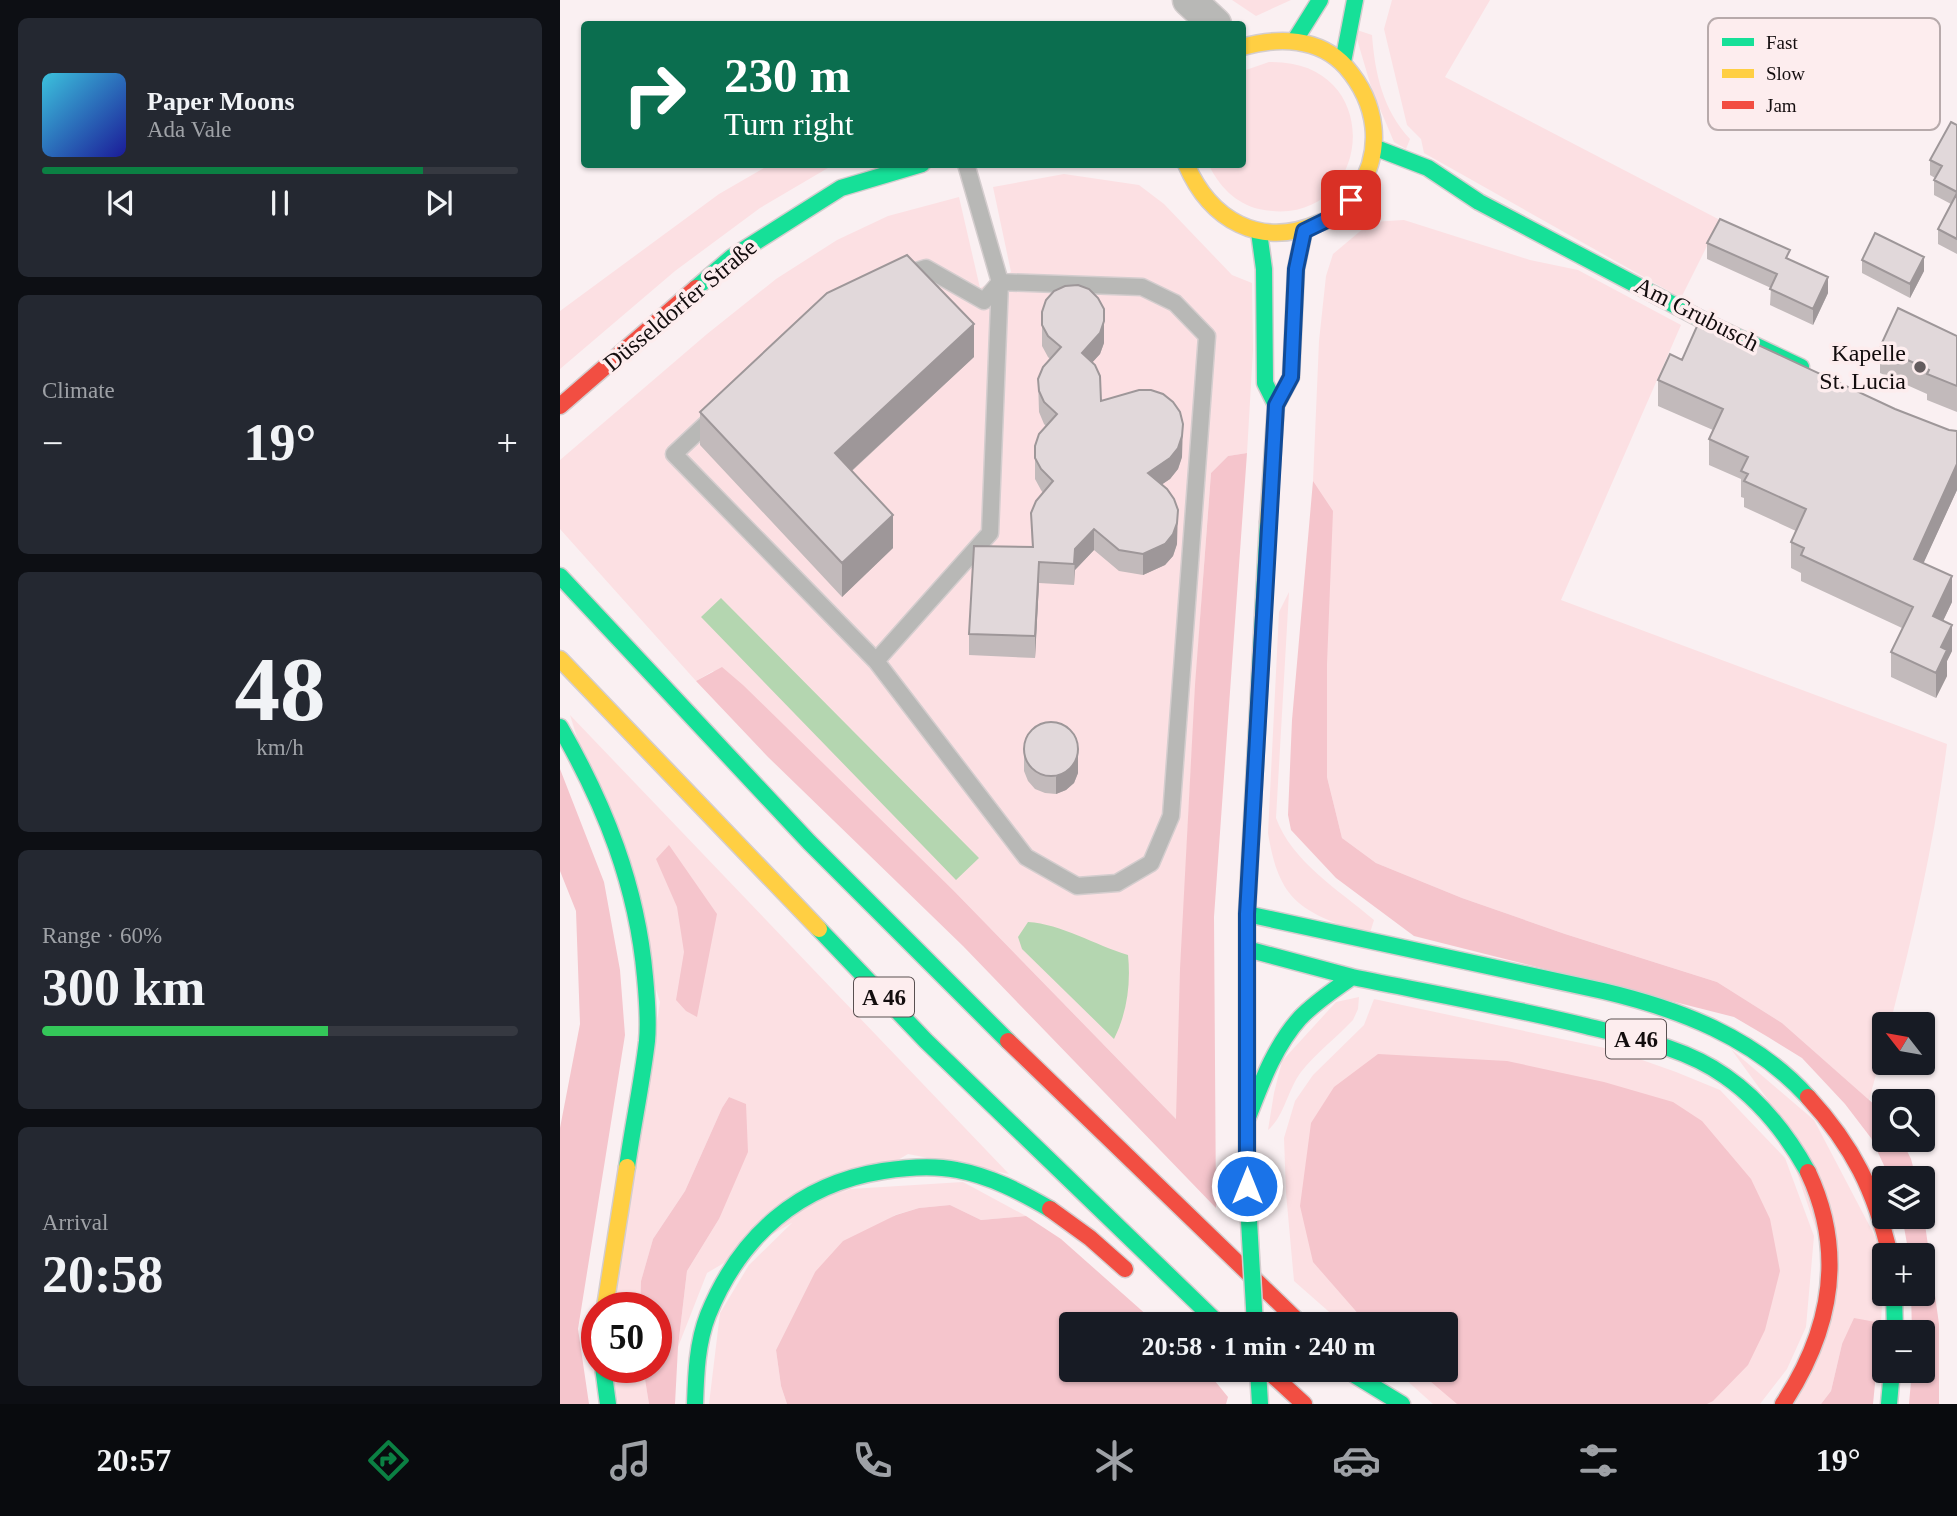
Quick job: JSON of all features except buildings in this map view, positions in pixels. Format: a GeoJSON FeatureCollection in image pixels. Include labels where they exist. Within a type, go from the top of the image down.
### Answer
{"type":"FeatureCollection","features":[{"type":"Feature","properties":{"kind":"main road"},"geometry":{"type":"LineString","coordinates":[[1295,40],[1320,0]]}},
{"type":"Feature","properties":{"kind":"main road"},"geometry":{"type":"LineString","coordinates":[[1343,62],[1355,0]]}},
{"type":"Feature","properties":{"kind":"main road"},"geometry":{"type":"LineString","coordinates":[[1187,168],[1198,190],[1214,209],[1236,223],[1259,232],[1282,234],[1304,231],[1339,214],[1364,185],[1376,148],[1375,116],[1363,87],[1343,62],[1320,48],[1295,40],[1266,40],[1246,46]]}},
{"type":"Feature","properties":{"kind":"main road","name":"Am Grubusch"},"geometry":{"type":"LineString","coordinates":[[1376,148],[1428,169],[1479,202],[1712,324],[1814,373]]}},
{"type":"Feature","properties":{"kind":"main road","name":"Düsseldorfer Straße"},"geometry":{"type":"LineString","coordinates":[[560,406],[732,257],[841,188],[908,168]]}},
{"type":"Feature","properties":{"kind":"main road"},"geometry":{"type":"LineString","coordinates":[[1364,185],[1383,183]]}},
{"type":"Feature","properties":{"kind":"main road","name":"Am Grubusch"},"geometry":{"type":"LineString","coordinates":[[1434,192],[1479,202]]}},
{"type":"Feature","properties":{"kind":"main road"},"geometry":{"type":"LineString","coordinates":[[1254,1312],[1247,1186],[1247,914],[1276,405],[1291,377],[1296,269],[1304,231]]}},
{"type":"Feature","properties":{"kind":"main road"},"geometry":{"type":"LineString","coordinates":[[1259,232],[1264,269],[1265,383],[1276,405]]}},
{"type":"Feature","properties":{"kind":"main road","name":"A 46"},"geometry":{"type":"LineString","coordinates":[[560,576],[809,842],[1027,1060],[1289,1312]]}},
{"type":"Feature","properties":{"kind":"main road","name":"A 46"},"geometry":{"type":"LineString","coordinates":[[560,659],[926,1041],[1207,1312]]}},
{"type":"Feature","properties":{"kind":"main road"},"geometry":{"type":"LineString","coordinates":[[560,727],[599,795],[614,836],[636,908],[646,976],[647,1039],[607,1292]]}},
{"type":"Feature","properties":{"kind":"main road"},"geometry":{"type":"LineString","coordinates":[[1247,914],[1621,996],[1710,1025],[1748,1048],[1802,1088],[1835,1126],[1868,1181],[1887,1243]]}},
{"type":"Feature","properties":{"kind":"main road"},"geometry":{"type":"LineString","coordinates":[[1247,949],[1352,978]]}},
{"type":"Feature","properties":{"kind":"main road"},"geometry":{"type":"LineString","coordinates":[[1247,1120],[1280,1043],[1298,1021],[1352,978]]}},
{"type":"Feature","properties":{"kind":"main road","name":"A 46"},"geometry":{"type":"LineString","coordinates":[[1352,978],[1531,1013],[1669,1047],[1720,1073],[1774,1119],[1805,1166],[1819,1196],[1830,1250],[1824,1319],[1798,1383],[1783,1404]]}},
{"type":"Feature","properties":{"kind":"main road"},"geometry":{"type":"LineString","coordinates":[[695,1404],[694,1382],[704,1326],[716,1296],[749,1243],[788,1206],[836,1180],[860,1172],[902,1167],[941,1167],[967,1172],[1005,1185],[1057,1213],[1091,1237],[1137,1281]]}},
{"type":"Feature","properties":{"kind":"main road"},"geometry":{"type":"LineString","coordinates":[[1259,1404],[1262,1382]]}},
{"type":"Feature","properties":{"kind":"main road"},"geometry":{"type":"LineString","coordinates":[[1277,1382],[1304,1404]]}},
{"type":"Feature","properties":{"kind":"main road"},"geometry":{"type":"LineString","coordinates":[[1363,1382],[1387,1404]]}},
{"type":"Feature","properties":{"kind":"main road"},"geometry":{"type":"LineString","coordinates":[[1367,1382],[1402,1404]]}},
{"type":"Feature","properties":{"kind":"main road"},"geometry":{"type":"LineString","coordinates":[[605,1383],[608,1404]]}},
{"type":"Feature","properties":{"kind":"main road"},"geometry":{"type":"LineString","coordinates":[[1889,1404],[1891,1383]]}},
{"type":"Feature","properties":{"kind":"street"},"geometry":{"type":"LineString","coordinates":[[1167,0],[1184,21]]}},
{"type":"Feature","properties":{"kind":"street"},"geometry":{"type":"LineString","coordinates":[[1189,0],[1212,21]]}},
{"type":"Feature","properties":{"kind":"lane"},"geometry":{"type":"LineString","coordinates":[[876,661],[990,533],[1000,282],[967,168]]}},
{"type":"Feature","properties":{"kind":"lane"},"geometry":{"type":"LineString","coordinates":[[926,268],[984,301],[1000,282],[1142,287],[1175,303],[1207,336],[1171,816],[1151,863],[1117,883],[1077,887],[1026,856],[876,661],[674,454],[831,307],[893,278],[926,268]]}},
{"type":"Feature","properties":{"kind":"shaded area"},"geometry":{"type":"Polygon","coordinates":[[[1232,0],[1291,0],[1256,16],[1232,0]]]}},
{"type":"Feature","properties":{"kind":"shaded area"},"geometry":{"type":"Polygon","coordinates":[[[1392,0],[1490,0],[1445,77],[1720,220],[1681,298],[1424,153],[1421,139],[1407,125],[1384,29],[1392,0]]]}},
{"type":"Feature","properties":{"kind":"shaded area"},"geometry":{"type":"Polygon","coordinates":[[[1354,29],[1372,35],[1375,64],[1382,91],[1393,116],[1410,139],[1406,149],[1394,142],[1372,90],[1354,29]]]}},
{"type":"Feature","properties":{"kind":"shaded area"},"geometry":{"type":"Polygon","coordinates":[[[1269,62],[1309,68],[1335,87],[1350,114],[1352,144],[1344,173],[1326,196],[1297,210],[1259,209],[1235,198],[1217,180],[1211,168],[1246,168],[1246,70],[1269,62]]]}},
{"type":"Feature","properties":{"kind":"shaded area"},"geometry":{"type":"Polygon","coordinates":[[[764,168],[828,168],[760,208],[675,271],[560,369],[560,311],[719,194],[764,168]]]}},
{"type":"Feature","properties":{"kind":"shaded area"},"geometry":{"type":"Polygon","coordinates":[[[1064,174],[1139,185],[1164,204],[1232,275],[1252,283],[1253,350],[1247,453],[1228,456],[1211,473],[1189,796],[1177,1120],[955,892],[713,671],[696,681],[560,529],[560,460],[707,334],[776,279],[837,240],[888,216],[959,197],[980,288],[1011,272],[993,187],[1064,174]]]}},
{"type":"Feature","properties":{"kind":"shaded area"},"geometry":{"type":"Polygon","coordinates":[[[1404,220],[1530,260],[1578,270],[1681,325],[1561,600],[1947,744],[1930,850],[1893,1012],[1872,1012],[1872,1075],[1876,1075],[1869,1100],[1782,1023],[1717,982],[1462,898],[1376,863],[1342,838],[1327,777],[1327,664],[1313,481],[1319,341],[1326,276],[1333,254],[1371,222],[1404,220]]]}},
{"type":"Feature","properties":{"kind":"shaded area"},"geometry":{"type":"Polygon","coordinates":[[[1247,453],[1214,917],[1216,1208],[963,946],[768,757],[696,681],[722,667],[743,685],[955,892],[1176,1119],[1180,969],[1195,685],[1211,473],[1228,456],[1247,453]]]}},
{"type":"Feature","properties":{"kind":"shaded area"},"geometry":{"type":"Polygon","coordinates":[[[1313,481],[1333,511],[1327,664],[1327,777],[1342,838],[1376,863],[1462,898],[1717,982],[1782,1023],[1872,1103],[1872,1140],[1845,1104],[1802,1058],[1734,1017],[1414,936],[1336,878],[1291,830],[1288,815],[1292,720],[1313,481]]]}},
{"type":"Feature","properties":{"kind":"shaded area"},"geometry":{"type":"Polygon","coordinates":[[[1289,592],[1276,818],[1283,834],[1305,862],[1374,920],[1369,936],[1328,920],[1299,903],[1280,877],[1273,858],[1268,833],[1279,612],[1289,592]]]}},
{"type":"Feature","properties":{"kind":"shaded area"},"geometry":{"type":"Polygon","coordinates":[[[721,598],[979,858],[956,880],[701,617],[721,598]]]}},
{"type":"Feature","properties":{"kind":"shaded area"},"geometry":{"type":"Polygon","coordinates":[[[570,715],[1009,1174],[908,1154],[707,1273],[678,1347],[687,1271],[719,1219],[746,1105],[729,1097],[722,1108],[685,1191],[653,1239],[641,1292],[616,1292],[660,1002],[570,715]]]}},
{"type":"Feature","properties":{"kind":"shaded area"},"geometry":{"type":"Polygon","coordinates":[[[560,769],[604,882],[620,970],[625,1035],[584,1292],[581,1292],[578,1329],[581,1383],[586,1383],[589,1404],[560,1404],[560,1128],[580,1024],[576,911],[560,871],[560,769]]]}},
{"type":"Feature","properties":{"kind":"shaded area"},"geometry":{"type":"Polygon","coordinates":[[[669,845],[717,914],[697,1017],[686,1011],[676,1000],[684,952],[677,907],[656,859],[669,845]]]}},
{"type":"Feature","properties":{"kind":"shaded area"},"geometry":{"type":"Polygon","coordinates":[[[1028,922],[1065,931],[1128,955],[1127,998],[1114,1039],[1022,949],[1018,937],[1028,922]]]}},
{"type":"Feature","properties":{"kind":"shaded area"},"geometry":{"type":"Polygon","coordinates":[[[1359,997],[1353,1020],[1301,1072],[1278,1118],[1268,1130],[1282,1061],[1336,1002],[1359,997]]]}},
{"type":"Feature","properties":{"kind":"shaded area"},"geometry":{"type":"Polygon","coordinates":[[[1374,999],[1614,1050],[1720,1090],[1785,1158],[1814,1236],[1806,1327],[1787,1369],[1760,1404],[1433,1404],[1408,1382],[1458,1382],[1458,1312],[1329,1312],[1294,1281],[1284,1138],[1295,1101],[1313,1075],[1364,1025],[1374,999]]]}},
{"type":"Feature","properties":{"kind":"shaded area"},"geometry":{"type":"Polygon","coordinates":[[[1731,1049],[1814,1120],[1878,1242],[1872,1243],[1872,1306],[1882,1306],[1881,1320],[1872,1320],[1872,1328],[1842,1344],[1831,1391],[1821,1404],[1790,1404],[1837,1291],[1776,1111],[1731,1049]]]}},
{"type":"Feature","properties":{"kind":"shaded area"},"geometry":{"type":"Polygon","coordinates":[[[1378,1054],[1507,1061],[1604,1082],[1673,1102],[1702,1121],[1751,1179],[1770,1219],[1780,1271],[1765,1330],[1748,1365],[1707,1404],[1457,1404],[1431,1382],[1458,1382],[1458,1312],[1357,1312],[1313,1262],[1300,1206],[1311,1123],[1334,1087],[1378,1054]]]}},
{"type":"Feature","properties":{"kind":"shaded area"},"geometry":{"type":"Polygon","coordinates":[[[729,1097],[746,1104],[748,1152],[719,1219],[687,1271],[678,1347],[675,1404],[649,1404],[646,1383],[672,1383],[672,1292],[641,1292],[641,1281],[653,1239],[685,1191],[729,1097]]]}},
{"type":"Feature","properties":{"kind":"shaded area"},"geometry":{"type":"Polygon","coordinates":[[[1878,1152],[1908,1152],[1913,1166],[1884,1166],[1878,1152]]]}},
{"type":"Feature","properties":{"kind":"shaded area"},"geometry":{"type":"Polygon","coordinates":[[[963,1182],[1026,1216],[981,1220],[950,1205],[919,1208],[895,1215],[815,1272],[776,1350],[781,1386],[787,1404],[709,1404],[720,1313],[749,1265],[799,1216],[850,1189],[963,1182]]]}},
{"type":"Feature","properties":{"kind":"shaded area"},"geometry":{"type":"Polygon","coordinates":[[[950,1205],[981,1220],[1026,1216],[1061,1239],[1143,1312],[1059,1312],[1059,1382],[1216,1382],[1228,1397],[1226,1404],[787,1404],[781,1386],[776,1350],[815,1272],[843,1241],[896,1215],[919,1208],[950,1205]]]}},
{"type":"Feature","properties":{"kind":"shaded area"},"geometry":{"type":"Polygon","coordinates":[[[1904,1229],[1926,1229],[1928,1243],[1907,1243],[1904,1229]]]}},
{"type":"Feature","properties":{"kind":"shaded area"},"geometry":{"type":"Polygon","coordinates":[[[1935,1296],[1939,1324],[1939,1404],[1909,1404],[1911,1383],[1935,1383],[1935,1320],[1912,1320],[1911,1306],[1935,1306],[1935,1296]]]}},
{"type":"Feature","properties":{"kind":"shaded area"},"geometry":{"type":"Polygon","coordinates":[[[1854,1318],[1872,1321],[1872,1383],[1875,1383],[1873,1404],[1821,1404],[1831,1391],[1842,1344],[1854,1318]]]}},
{"type":"Feature","properties":{"kind":"shaded area"},"geometry":{"type":"Polygon","coordinates":[[[615,1383],[646,1383],[649,1404],[618,1404],[615,1383]]]}},
{"type":"Feature","properties":{"kind":"traffic: fast"},"geometry":{"type":"LineString","coordinates":[[1295,40],[1320,0]]}},
{"type":"Feature","properties":{"kind":"traffic: fast"},"geometry":{"type":"LineString","coordinates":[[1343,62],[1355,0]]}},
{"type":"Feature","properties":{"kind":"traffic: fast"},"geometry":{"type":"LineString","coordinates":[[1376,148],[1428,168],[1479,202],[1712,325],[1801,367]]}},
{"type":"Feature","properties":{"kind":"traffic: fast"},"geometry":{"type":"LineString","coordinates":[[696,288],[732,257],[841,188],[908,168]]}},
{"type":"Feature","properties":{"kind":"traffic: fast"},"geometry":{"type":"LineString","coordinates":[[1259,232],[1264,269],[1265,383],[1276,405]]}},
{"type":"Feature","properties":{"kind":"traffic: fast"},"geometry":{"type":"LineString","coordinates":[[1247,1186],[1247,914],[1268,522]]}},
{"type":"Feature","properties":{"kind":"traffic: fast"},"geometry":{"type":"LineString","coordinates":[[560,576],[809,842],[1008,1041]]}},
{"type":"Feature","properties":{"kind":"traffic: fast"},"geometry":{"type":"LineString","coordinates":[[560,727],[605,816],[626,878],[641,943],[648,1033],[627,1167]]}},
{"type":"Feature","properties":{"kind":"traffic: fast"},"geometry":{"type":"LineString","coordinates":[[1247,914],[1603,991],[1660,1007],[1714,1028],[1739,1042],[1787,1076],[1808,1097]]}},
{"type":"Feature","properties":{"kind":"traffic: fast"},"geometry":{"type":"LineString","coordinates":[[819,929],[926,1041],[1207,1312]]}},
{"type":"Feature","properties":{"kind":"traffic: fast"},"geometry":{"type":"LineString","coordinates":[[1247,949],[1352,977]]}},
{"type":"Feature","properties":{"kind":"traffic: fast"},"geometry":{"type":"LineString","coordinates":[[1247,1120],[1269,1066],[1291,1029],[1312,1007],[1352,977],[1557,1019],[1640,1039],[1693,1058],[1725,1076],[1762,1107],[1791,1144],[1808,1172]]}},
{"type":"Feature","properties":{"kind":"traffic: fast"},"geometry":{"type":"LineString","coordinates":[[695,1404],[701,1336],[721,1287],[755,1238],[799,1201],[853,1178],[892,1170],[930,1167],[948,1168],[993,1180],[1050,1209]]}},
{"type":"Feature","properties":{"kind":"traffic: fast"},"geometry":{"type":"LineString","coordinates":[[1247,1186],[1254,1312]]}},
{"type":"Feature","properties":{"kind":"traffic: fast"},"geometry":{"type":"LineString","coordinates":[[1894,1306],[1895,1320]]}},
{"type":"Feature","properties":{"kind":"traffic: fast"},"geometry":{"type":"LineString","coordinates":[[1259,1382],[1260,1404]]}},
{"type":"Feature","properties":{"kind":"traffic: fast"},"geometry":{"type":"LineString","coordinates":[[1366,1382],[1402,1404]]}},
{"type":"Feature","properties":{"kind":"traffic: fast"},"geometry":{"type":"LineString","coordinates":[[605,1383],[608,1404]]}},
{"type":"Feature","properties":{"kind":"traffic: fast"},"geometry":{"type":"LineString","coordinates":[[1889,1404],[1891,1383]]}},
{"type":"Feature","properties":{"kind":"traffic: slow"},"geometry":{"type":"LineString","coordinates":[[1188,168],[1196,184],[1223,214],[1257,231],[1277,233],[1297,230],[1334,217],[1350,203],[1366,174],[1374,143],[1373,127],[1365,96],[1346,67],[1323,50],[1297,42],[1270,42],[1246,46]]}},
{"type":"Feature","properties":{"kind":"traffic: slow"},"geometry":{"type":"LineString","coordinates":[[1268,522],[1276,405],[1291,377],[1296,269],[1304,231]]}},
{"type":"Feature","properties":{"kind":"traffic: slow"},"geometry":{"type":"LineString","coordinates":[[560,659],[819,929]]}},
{"type":"Feature","properties":{"kind":"traffic: slow"},"geometry":{"type":"LineString","coordinates":[[607,1292],[627,1167]]}},
{"type":"Feature","properties":{"kind":"traffic: jam"},"geometry":{"type":"LineString","coordinates":[[560,406],[696,288]]}},
{"type":"Feature","properties":{"kind":"traffic: jam"},"geometry":{"type":"LineString","coordinates":[[1008,1041],[1289,1312]]}},
{"type":"Feature","properties":{"kind":"traffic: jam"},"geometry":{"type":"LineString","coordinates":[[1808,1097],[1838,1133],[1860,1170],[1877,1210],[1887,1243]]}},
{"type":"Feature","properties":{"kind":"traffic: jam"},"geometry":{"type":"LineString","coordinates":[[1783,1404],[1812,1348],[1828,1291],[1827,1232],[1820,1202],[1808,1172]]}},
{"type":"Feature","properties":{"kind":"traffic: jam"},"geometry":{"type":"LineString","coordinates":[[1050,1209],[1090,1238],[1125,1269]]}},
{"type":"Feature","properties":{"kind":"traffic: jam"},"geometry":{"type":"LineString","coordinates":[[1280,1382],[1304,1404]]}},
{"type":"Feature","properties":{"kind":"place","name":"Kapelle St. Lucia"},"geometry":{"type":"Point","coordinates":[1920,367]}},
{"type":"Feature","properties":{"kind":"route"},"geometry":{"type":"LineString","coordinates":[[1247,1186],[1247,914],[1276,405],[1291,377],[1296,269],[1304,231],[1339,214],[1351,200]]}}]}
